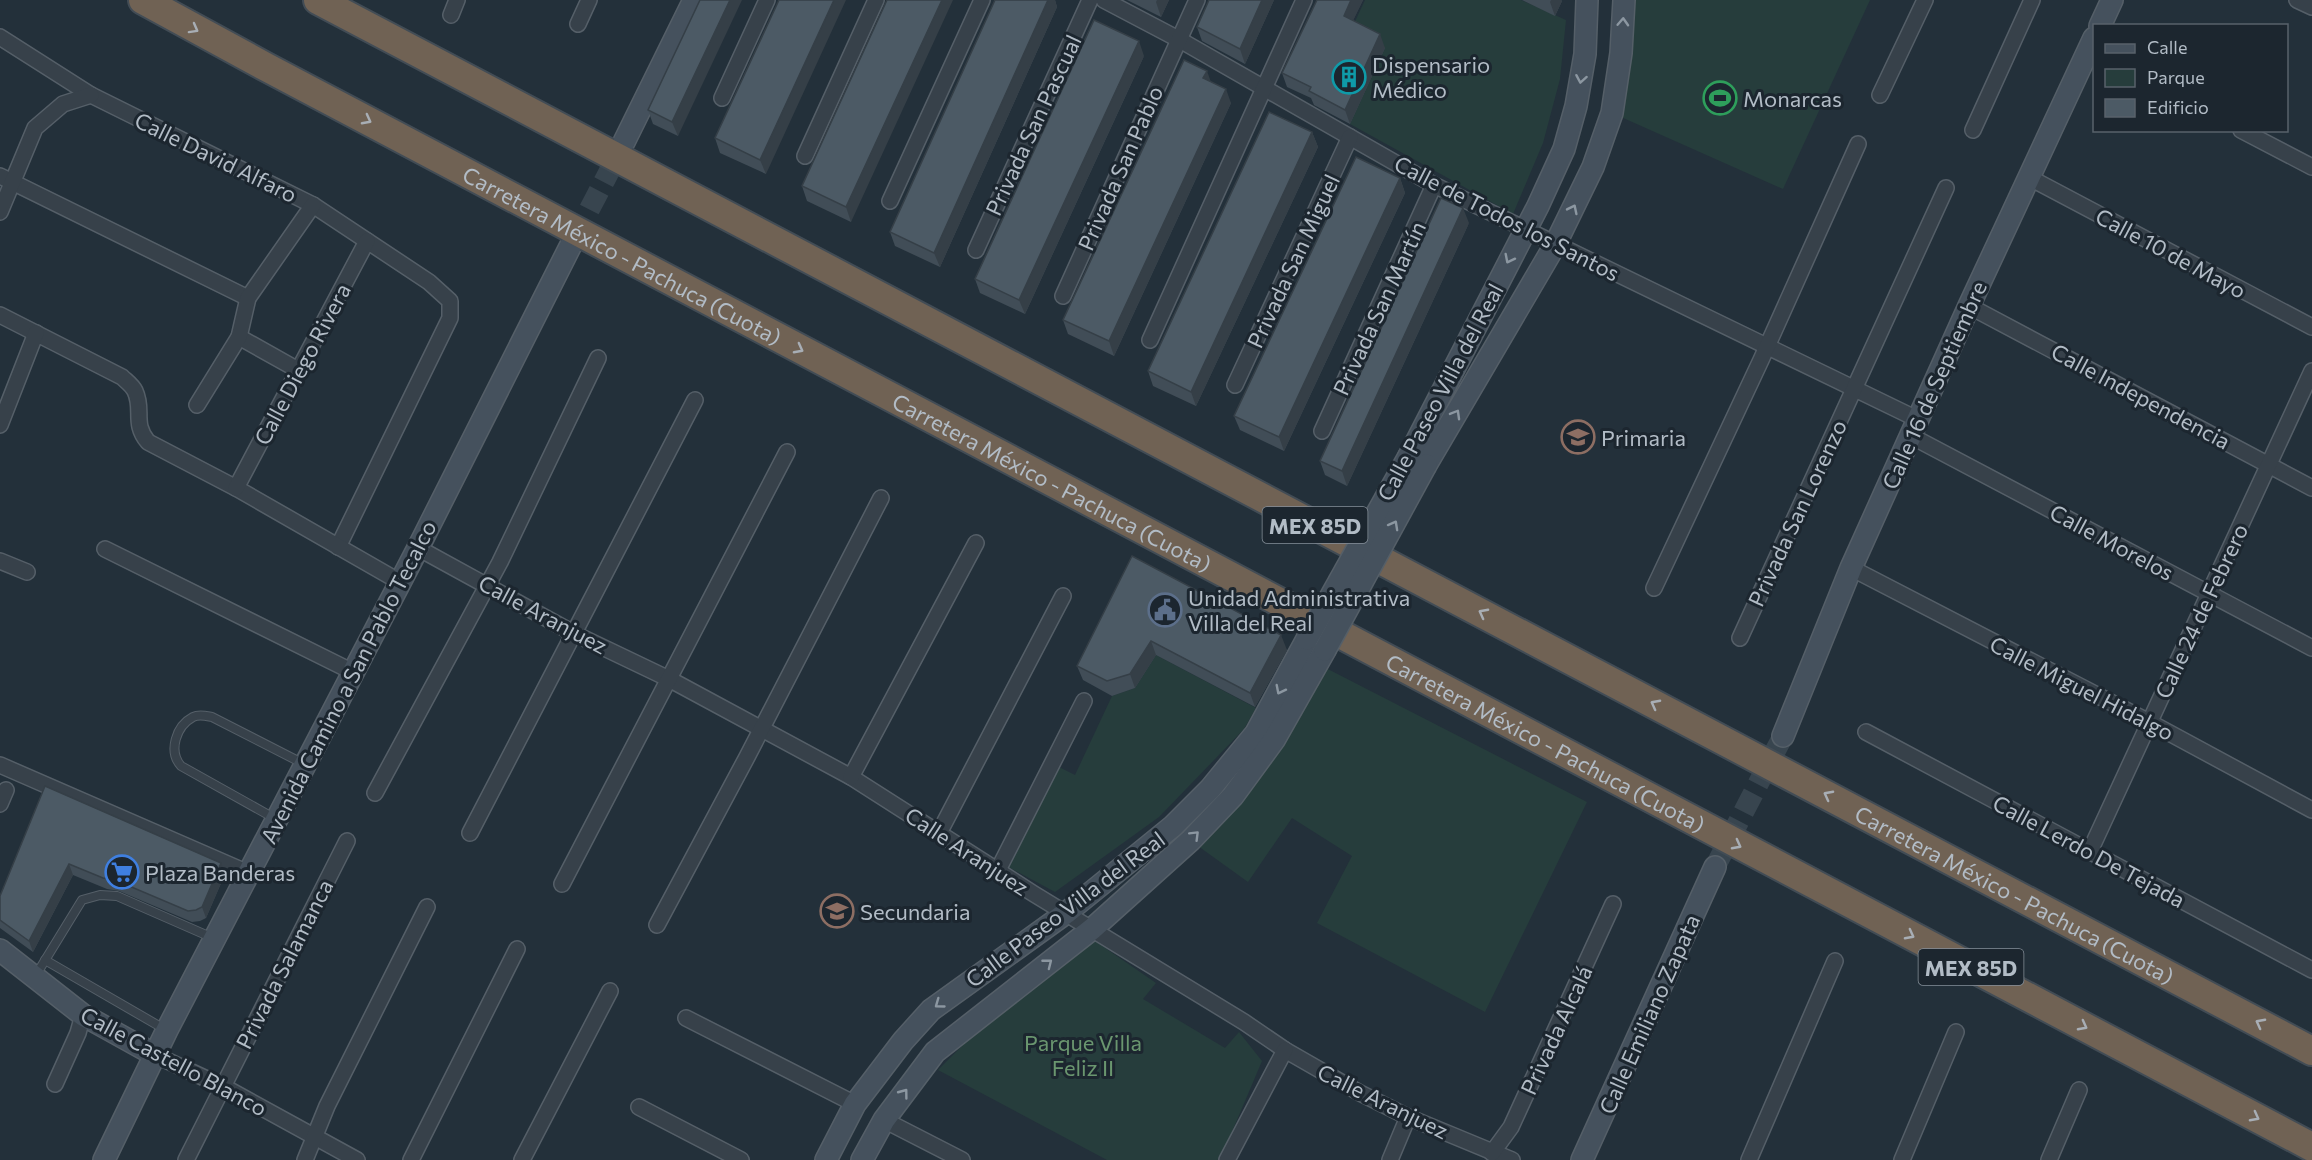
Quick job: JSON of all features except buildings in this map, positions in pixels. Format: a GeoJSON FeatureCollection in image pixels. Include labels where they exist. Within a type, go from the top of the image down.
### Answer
{"type":"FeatureCollection","features":[{"type":"Feature","properties":{"kind":"highway","name":"Carretera México - Pachuca (Cuota)"},"geometry":{"type":"LineString","coordinates":[[143,0],[2312,1147]]}},
{"type":"Feature","properties":{"kind":"highway","name":"Carretera México - Pachuca (Cuota)"},"geometry":{"type":"LineString","coordinates":[[318,0],[2312,1051]]}},
{"type":"Feature","properties":{"kind":"street"},"geometry":{"type":"LineString","coordinates":[[451,15],[457,0]]}},
{"type":"Feature","properties":{"kind":"street"},"geometry":{"type":"LineString","coordinates":[[578,24],[589,0]]}},
{"type":"Feature","properties":{"kind":"street"},"geometry":{"type":"LineString","coordinates":[[624,142],[694,0]]}},
{"type":"Feature","properties":{"kind":"street"},"geometry":{"type":"LineString","coordinates":[[722,98],[767,0]]}},
{"type":"Feature","properties":{"kind":"street"},"geometry":{"type":"LineString","coordinates":[[805,156],[876,0]]}},
{"type":"Feature","properties":{"kind":"street"},"geometry":{"type":"LineString","coordinates":[[890,201],[982,0]]}},
{"type":"Feature","properties":{"kind":"street","name":"Privada San Pascual"},"geometry":{"type":"LineString","coordinates":[[976,250],[1090,0]]}},
{"type":"Feature","properties":{"kind":"street","name":"Calle de Todos los Santos"},"geometry":{"type":"LineString","coordinates":[[1104,0],[1180,40],[1434,185],[1555,245],[1766,344],[1854,389],[1915,428]]}},
{"type":"Feature","properties":{"kind":"street","name":"Privada San Pablo"},"geometry":{"type":"LineString","coordinates":[[1062,296],[1197,0]]}},
{"type":"Feature","properties":{"kind":"street"},"geometry":{"type":"LineString","coordinates":[[1150,340],[1256,111],[1304,0]]}},
{"type":"Feature","properties":{"kind":"street","name":"Calle Paseo Villa del Real"},"geometry":{"type":"LineString","coordinates":[[1418,460],[1564,149],[1576,105],[1585,54],[1587,0]]}},
{"type":"Feature","properties":{"kind":"street","name":"Calle Paseo Villa del Real"},"geometry":{"type":"LineString","coordinates":[[826,1160],[855,1104],[903,1041],[931,1010],[1066,914],[1173,826],[1210,789],[1256,733],[1316,644],[1418,460],[1555,245],[1593,167],[1612,113],[1621,53],[1624,0]]}},
{"type":"Feature","properties":{"kind":"street"},"geometry":{"type":"LineString","coordinates":[[1880,95],[1925,0]]}},
{"type":"Feature","properties":{"kind":"street"},"geometry":{"type":"LineString","coordinates":[[1973,130],[2032,0]]}},
{"type":"Feature","properties":{"kind":"street"},"geometry":{"type":"LineString","coordinates":[[2101,24],[2112,0]]}},
{"type":"Feature","properties":{"kind":"street"},"geometry":{"type":"LineString","coordinates":[[2297,0],[2312,8]]}},
{"type":"Feature","properties":{"kind":"street","name":"Calle David Alfaro"},"geometry":{"type":"LineString","coordinates":[[0,37],[91,95],[313,205],[429,282],[450,302],[450,318],[338,547]]}},
{"type":"Feature","properties":{"kind":"street","name":"Calle 16 de Septiembre"},"geometry":{"type":"LineString","coordinates":[[1783,736],[1851,568],[1969,306],[2092,49]]}},
{"type":"Feature","properties":{"kind":"street"},"geometry":{"type":"LineString","coordinates":[[0,212],[7,180],[34,128],[63,104],[91,95]]}},
{"type":"Feature","properties":{"kind":"street"},"geometry":{"type":"LineString","coordinates":[[2245,132],[2312,167]]}},
{"type":"Feature","properties":{"kind":"street","name":"Privada San Miguel"},"geometry":{"type":"LineString","coordinates":[[1235,385],[1350,137]]}},
{"type":"Feature","properties":{"kind":"street"},"geometry":{"type":"LineString","coordinates":[[1654,588],[1858,144]]}},
{"type":"Feature","properties":{"kind":"street","name":"Calle 10 de Mayo"},"geometry":{"type":"LineString","coordinates":[[2030,178],[2312,327]]}},
{"type":"Feature","properties":{"kind":"street"},"geometry":{"type":"LineString","coordinates":[[7,180],[248,298]]}},
{"type":"Feature","properties":{"kind":"street","name":"Privada San Martín"},"geometry":{"type":"LineString","coordinates":[[1322,431],[1434,185]]}},
{"type":"Feature","properties":{"kind":"street","name":"Privada San Lorenzo"},"geometry":{"type":"LineString","coordinates":[[1740,638],[1946,188]]}},
{"type":"Feature","properties":{"kind":"street"},"geometry":{"type":"LineString","coordinates":[[197,405],[240,337],[248,298],[313,205]]}},
{"type":"Feature","properties":{"kind":"street","name":"Avenida Camino a San Pablo Tecalco"},"geometry":{"type":"LineString","coordinates":[[104,1160],[167,1030],[418,548],[575,237]]}},
{"type":"Feature","properties":{"kind":"street","name":"Calle Diego Rivera"},"geometry":{"type":"LineString","coordinates":[[236,488],[367,241]]}},
{"type":"Feature","properties":{"kind":"street","name":"Calle Independencia"},"geometry":{"type":"LineString","coordinates":[[1969,306],[2312,488]]}},
{"type":"Feature","properties":{"kind":"street"},"geometry":{"type":"LineString","coordinates":[[0,315],[122,377],[134,389],[139,403],[137,418],[140,432],[148,442],[236,488],[400,582]]}},
{"type":"Feature","properties":{"kind":"street"},"geometry":{"type":"LineString","coordinates":[[0,425],[36,333]]}},
{"type":"Feature","properties":{"kind":"street"},"geometry":{"type":"LineString","coordinates":[[240,337],[298,370]]}},
{"type":"Feature","properties":{"kind":"street"},"geometry":{"type":"LineString","coordinates":[[375,793],[500,562],[598,358]]}},
{"type":"Feature","properties":{"kind":"street","name":"Calle 24 de Febrero"},"geometry":{"type":"LineString","coordinates":[[2090,851],[2312,371]]}},
{"type":"Feature","properties":{"kind":"street"},"geometry":{"type":"LineString","coordinates":[[470,833],[575,634],[589,600],[695,400]]}},
{"type":"Feature","properties":{"kind":"street","name":"Calle Morelos"},"geometry":{"type":"LineString","coordinates":[[1915,428],[2312,648]]}},
{"type":"Feature","properties":{"kind":"street"},"geometry":{"type":"LineString","coordinates":[[562,884],[787,452]]}},
{"type":"Feature","properties":{"kind":"street"},"geometry":{"type":"LineString","coordinates":[[657,925],[881,498]]}},
{"type":"Feature","properties":{"kind":"street"},"geometry":{"type":"LineString","coordinates":[[851,777],[976,543]]}},
{"type":"Feature","properties":{"kind":"street","name":"Calle Aranjuez"},"geometry":{"type":"LineString","coordinates":[[418,548],[575,634],[762,727],[851,777],[1066,914],[1245,1022],[1285,1050],[1360,1093],[1408,1117],[1503,1157]]}},
{"type":"Feature","properties":{"kind":"street"},"geometry":{"type":"LineString","coordinates":[[105,549],[353,672]]}},
{"type":"Feature","properties":{"kind":"street"},"geometry":{"type":"LineString","coordinates":[[0,561],[27,572]]}},
{"type":"Feature","properties":{"kind":"street","name":"Calle Miguel Hidalgo"},"geometry":{"type":"LineString","coordinates":[[1851,568],[2149,722],[2312,810]]}},
{"type":"Feature","properties":{"kind":"street"},"geometry":{"type":"LineString","coordinates":[[939,833],[1063,596]]}},
{"type":"Feature","properties":{"kind":"street","name":"Calle Paseo Villa del Real"},"geometry":{"type":"LineString","coordinates":[[862,1160],[884,1120],[935,1052],[1092,929],[1191,840],[1233,796],[1274,740],[1316,644]]}},
{"type":"Feature","properties":{"kind":"street"},"geometry":{"type":"LineString","coordinates":[[998,870],[1084,701]]}},
{"type":"Feature","properties":{"kind":"street","name":"Calle Lerdo De Tejada"},"geometry":{"type":"LineString","coordinates":[[1866,732],[2312,970]]}},
{"type":"Feature","properties":{"kind":"street"},"geometry":{"type":"LineString","coordinates":[[0,765],[248,873]]}},
{"type":"Feature","properties":{"kind":"street"},"geometry":{"type":"LineString","coordinates":[[0,804],[6,790]]}},
{"type":"Feature","properties":{"kind":"street","name":"Privada Salamanca"},"geometry":{"type":"LineString","coordinates":[[186,1160],[346,841]]}},
{"type":"Feature","properties":{"kind":"street","name":"Calle Emiliano Zapata"},"geometry":{"type":"LineString","coordinates":[[1582,1160],[1715,867]]}},
{"type":"Feature","properties":{"kind":"street","name":"Privada Alcalá"},"geometry":{"type":"LineString","coordinates":[[1503,1157],[1511,1127],[1613,904]]}},
{"type":"Feature","properties":{"kind":"street"},"geometry":{"type":"LineString","coordinates":[[304,1160],[327,1106],[427,908]]}},
{"type":"Feature","properties":{"kind":"street"},"geometry":{"type":"LineString","coordinates":[[411,1160],[517,949]]}},
{"type":"Feature","properties":{"kind":"street","name":"Calle Castello Blanco"},"geometry":{"type":"LineString","coordinates":[[1,955],[40,969],[83,1016],[155,1055],[224,1088],[357,1160]]}},
{"type":"Feature","properties":{"kind":"street"},"geometry":{"type":"LineString","coordinates":[[1749,1160],[1835,961]]}},
{"type":"Feature","properties":{"kind":"street"},"geometry":{"type":"LineString","coordinates":[[522,1160],[610,991]]}},
{"type":"Feature","properties":{"kind":"street"},"geometry":{"type":"LineString","coordinates":[[55,1084],[78,1033],[83,1016]]}},
{"type":"Feature","properties":{"kind":"street"},"geometry":{"type":"LineString","coordinates":[[686,1018],[855,1104]]}},
{"type":"Feature","properties":{"kind":"street"},"geometry":{"type":"LineString","coordinates":[[1902,1160],[1956,1032]]}},
{"type":"Feature","properties":{"kind":"street"},"geometry":{"type":"LineString","coordinates":[[1227,1160],[1285,1050]]}},
{"type":"Feature","properties":{"kind":"street"},"geometry":{"type":"LineString","coordinates":[[2049,1160],[2079,1090]]}},
{"type":"Feature","properties":{"kind":"street"},"geometry":{"type":"LineString","coordinates":[[639,1107],[741,1160]]}},
{"type":"Feature","properties":{"kind":"street"},"geometry":{"type":"LineString","coordinates":[[1390,1160],[1408,1117]]}},
{"type":"Feature","properties":{"kind":"street"},"geometry":{"type":"LineString","coordinates":[[884,1120],[962,1160]]}},
{"type":"Feature","properties":{"kind":"lane"},"geometry":{"type":"LineString","coordinates":[[277,819],[181,766],[175,758],[173,747],[184,723],[196,715],[212,717],[305,764]]}},
{"type":"Feature","properties":{"kind":"lane"},"geometry":{"type":"LineString","coordinates":[[167,1030],[40,969],[82,900],[100,895],[117,896],[214,939]]}},
{"type":"Feature","properties":{"kind":"green space"},"geometry":{"type":"Polygon","coordinates":[[[1365,0],[1521,0],[1566,20],[1560,79],[1543,143],[1513,214],[1350,124],[1385,48],[1351,30],[1365,0]]]}},
{"type":"Feature","properties":{"kind":"green space","name":"Monarcas"},"geometry":{"type":"Polygon","coordinates":[[[1625,0],[1870,0],[1783,189],[1612,113],[1625,0]]]}},
{"type":"Feature","properties":{"kind":"green space"},"geometry":{"type":"Polygon","coordinates":[[[1156,655],[1256,708],[1244,729],[1159,817],[1055,892],[999,862],[1055,765],[1075,775],[1112,696],[1135,688],[1156,655]]]}},
{"type":"Feature","properties":{"kind":"green space"},"geometry":{"type":"Polygon","coordinates":[[[1318,664],[1587,802],[1485,1012],[1317,923],[1352,856],[1292,818],[1248,882],[1191,841],[1318,664]]]}},
{"type":"Feature","properties":{"kind":"green space","name":"Parque Villa Feliz II"},"geometry":{"type":"Polygon","coordinates":[[[1095,941],[1156,983],[1143,999],[1225,1048],[1239,1032],[1262,1061],[1220,1160],[1107,1160],[938,1070],[965,1043],[1095,941]]]}},
{"type":"Feature","properties":{"kind":"tunnel"},"geometry":{"type":"LineString","coordinates":[[575,237],[623,145]]}},
{"type":"Feature","properties":{"kind":"tunnel"},"geometry":{"type":"LineString","coordinates":[[1715,867],[1783,736]]}},
{"type":"Feature","properties":{"kind":"place","name":"Dispensario Médico"},"geometry":{"type":"Point","coordinates":[1349,77]}},
{"type":"Feature","properties":{"kind":"place","name":"Monarcas"},"geometry":{"type":"Point","coordinates":[1720,98]}},
{"type":"Feature","properties":{"kind":"place","name":"Primaria"},"geometry":{"type":"Point","coordinates":[1578,437]}},
{"type":"Feature","properties":{"kind":"place","name":"Unidad Administrativa Villa del Real"},"geometry":{"type":"Point","coordinates":[1165,610]}},
{"type":"Feature","properties":{"kind":"place","name":"Plaza Banderas"},"geometry":{"type":"Point","coordinates":[122,872]}},
{"type":"Feature","properties":{"kind":"place","name":"Secundaria"},"geometry":{"type":"Point","coordinates":[837,911]}}]}
